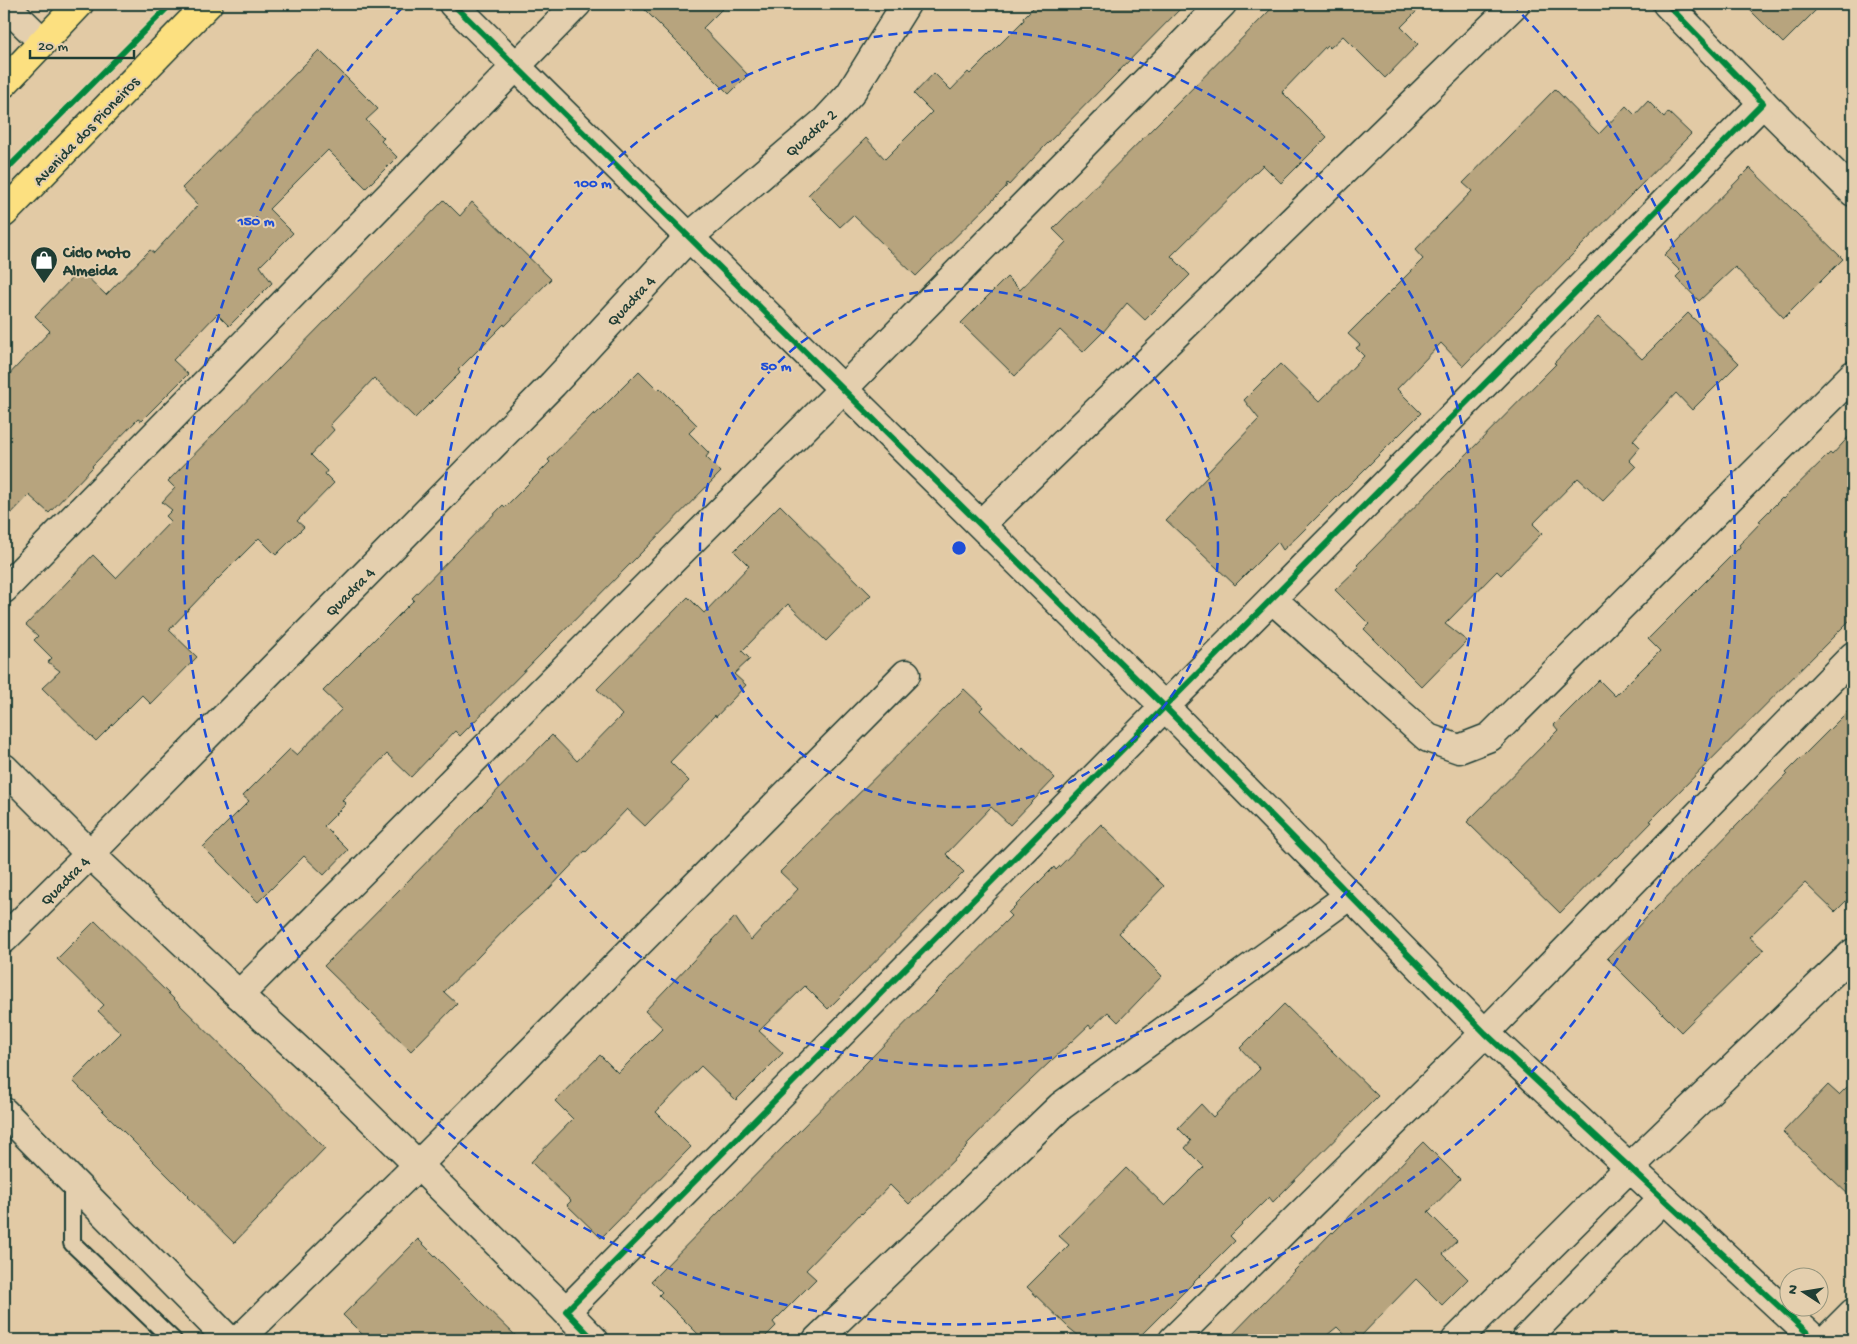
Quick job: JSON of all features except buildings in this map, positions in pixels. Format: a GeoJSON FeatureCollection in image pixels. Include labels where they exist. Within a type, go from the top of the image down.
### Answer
{"type":"FeatureCollection","features":[{"type":"Feature","properties":{"kind":"main road"},"geometry":{"type":"LineString","coordinates":[[4,83],[79,4]]}},
{"type":"Feature","properties":{"kind":"main road","name":"Avenida dos Pioneiros"},"geometry":{"type":"LineString","coordinates":[[4,213],[208,4]]}},
{"type":"Feature","properties":{"kind":"street"},"geometry":{"type":"LineString","coordinates":[[4,4],[43,42]]}},
{"type":"Feature","properties":{"kind":"street"},"geometry":{"type":"LineString","coordinates":[[453,4],[688,238],[844,388],[1165,706],[1485,1033],[1815,1340]]}},
{"type":"Feature","properties":{"kind":"street"},"geometry":{"type":"LineString","coordinates":[[4,589],[515,65],[577,4]]}},
{"type":"Feature","properties":{"kind":"street","name":"Quadra 2"},"geometry":{"type":"LineString","coordinates":[[688,238],[824,121],[850,94],[906,4]]}},
{"type":"Feature","properties":{"kind":"street"},"geometry":{"type":"LineString","coordinates":[[239,995],[844,388],[1222,4]]}},
{"type":"Feature","properties":{"kind":"street"},"geometry":{"type":"LineString","coordinates":[[981,524],[1515,4]]}},
{"type":"Feature","properties":{"kind":"street"},"geometry":{"type":"LineString","coordinates":[[1667,4],[1853,192]]}},
{"type":"Feature","properties":{"kind":"street"},"geometry":{"type":"LineString","coordinates":[[566,1311],[1763,103]]}},
{"type":"Feature","properties":{"kind":"street","name":"Quadra 4"},"geometry":{"type":"LineString","coordinates":[[4,939],[553,384],[688,238]]}},
{"type":"Feature","properties":{"kind":"street"},"geometry":{"type":"LineString","coordinates":[[1272,599],[1428,738],[1459,749],[1490,737],[1853,375]]}},
{"type":"Feature","properties":{"kind":"street"},"geometry":{"type":"LineString","coordinates":[[1173,1340],[1485,1033],[1853,656]]}},
{"type":"Feature","properties":{"kind":"street"},"geometry":{"type":"LineString","coordinates":[[239,1340],[418,1165],[906,674]]}},
{"type":"Feature","properties":{"kind":"street"},"geometry":{"type":"LineString","coordinates":[[4,768],[90,854],[340,1088],[594,1340]]}},
{"type":"Feature","properties":{"kind":"street"},"geometry":{"type":"LineString","coordinates":[[817,1340],[1061,1106],[1350,895]]}},
{"type":"Feature","properties":{"kind":"street"},"geometry":{"type":"LineString","coordinates":[[1456,1340],[1629,1168],[1853,953]]}},
{"type":"Feature","properties":{"kind":"street"},"geometry":{"type":"LineString","coordinates":[[4,1112],[230,1340]]}},
{"type":"Feature","properties":{"kind":"street"},"geometry":{"type":"LineString","coordinates":[[1525,1340],[1663,1198]]}},
{"type":"Feature","properties":{"kind":"street"},"geometry":{"type":"LineString","coordinates":[[1826,1340],[1853,1313]]}},
{"type":"Feature","properties":{"kind":"lane"},"geometry":{"type":"LineString","coordinates":[[72,1181],[72,1243],[173,1340]]}},
{"type":"Feature","properties":{"kind":"cycle path"},"geometry":{"type":"LineString","coordinates":[[4,172],[171,4]]}},
{"type":"Feature","properties":{"kind":"cycle path"},"geometry":{"type":"LineString","coordinates":[[453,4],[1165,707],[1485,1033],[1815,1340]]}},
{"type":"Feature","properties":{"kind":"cycle path"},"geometry":{"type":"LineString","coordinates":[[594,1340],[566,1311],[1763,103],[1667,4]]}},
{"type":"Feature","properties":{"kind":"place","name":"Ciclo Moto Almeida"},"geometry":{"type":"Point","coordinates":[44,284]}}]}
